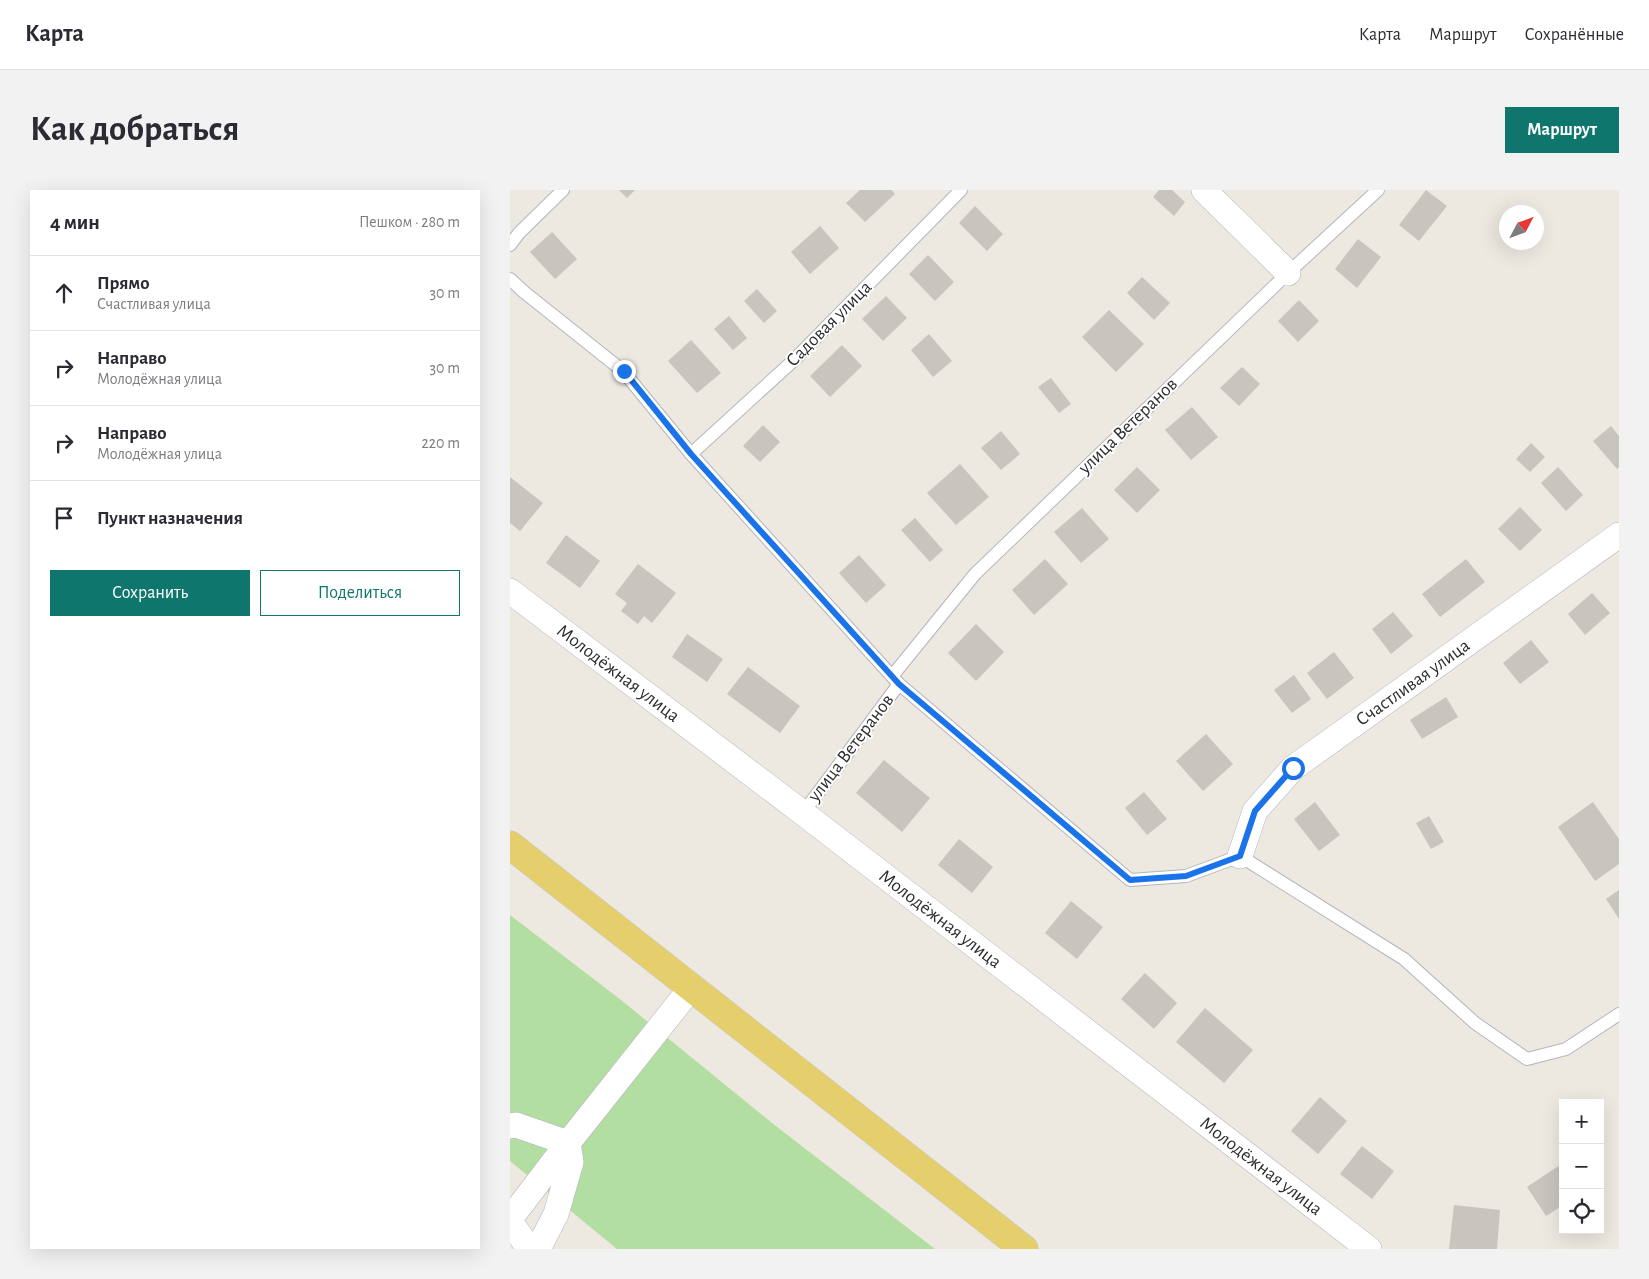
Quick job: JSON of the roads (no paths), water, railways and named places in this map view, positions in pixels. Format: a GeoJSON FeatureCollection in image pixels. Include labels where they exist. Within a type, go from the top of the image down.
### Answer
{"type":"FeatureCollection","features":[{"type":"Feature","properties":{"kind":"main road"},"geometry":{"type":"LineString","coordinates":[[510,845],[1024,1249]]}},
{"type":"Feature","properties":{"kind":"street"},"geometry":{"type":"LineString","coordinates":[[1204,190],[1288,273]]}},
{"type":"Feature","properties":{"kind":"street","name":"Счастливая улица"},"geometry":{"type":"LineString","coordinates":[[1240,856],[1255,811],[1293,768],[1619,535]]}},
{"type":"Feature","properties":{"kind":"street","name":"Молодёжная улица"},"geometry":{"type":"LineString","coordinates":[[510,591],[803,813],[1369,1249]]}},
{"type":"Feature","properties":{"kind":"street"},"geometry":{"type":"LineString","coordinates":[[530,1249],[510,1221],[568,1143],[691,988]]}},
{"type":"Feature","properties":{"kind":"street"},"geometry":{"type":"LineString","coordinates":[[510,1126],[516,1125],[568,1143]]}},
{"type":"Feature","properties":{"kind":"street"},"geometry":{"type":"LineString","coordinates":[[538,1249],[556,1214],[571,1162],[568,1143]]}},
{"type":"Feature","properties":{"kind":"lane"},"geometry":{"type":"LineString","coordinates":[[510,245],[518,233],[562,190]]}},
{"type":"Feature","properties":{"kind":"lane","name":"Садовая улица"},"geometry":{"type":"LineString","coordinates":[[691,454],[794,360],[961,190]]}},
{"type":"Feature","properties":{"kind":"lane","name":"улица Ветеранов"},"geometry":{"type":"LineString","coordinates":[[803,813],[896,680],[975,574],[1288,273],[1378,190]]}},
{"type":"Feature","properties":{"kind":"lane"},"geometry":{"type":"LineString","coordinates":[[510,279],[624,371],[691,454],[896,680],[1130,880],[1186,876],[1240,856],[1404,959],[1475,1023],[1527,1059],[1566,1049],[1619,1014]]}}]}
